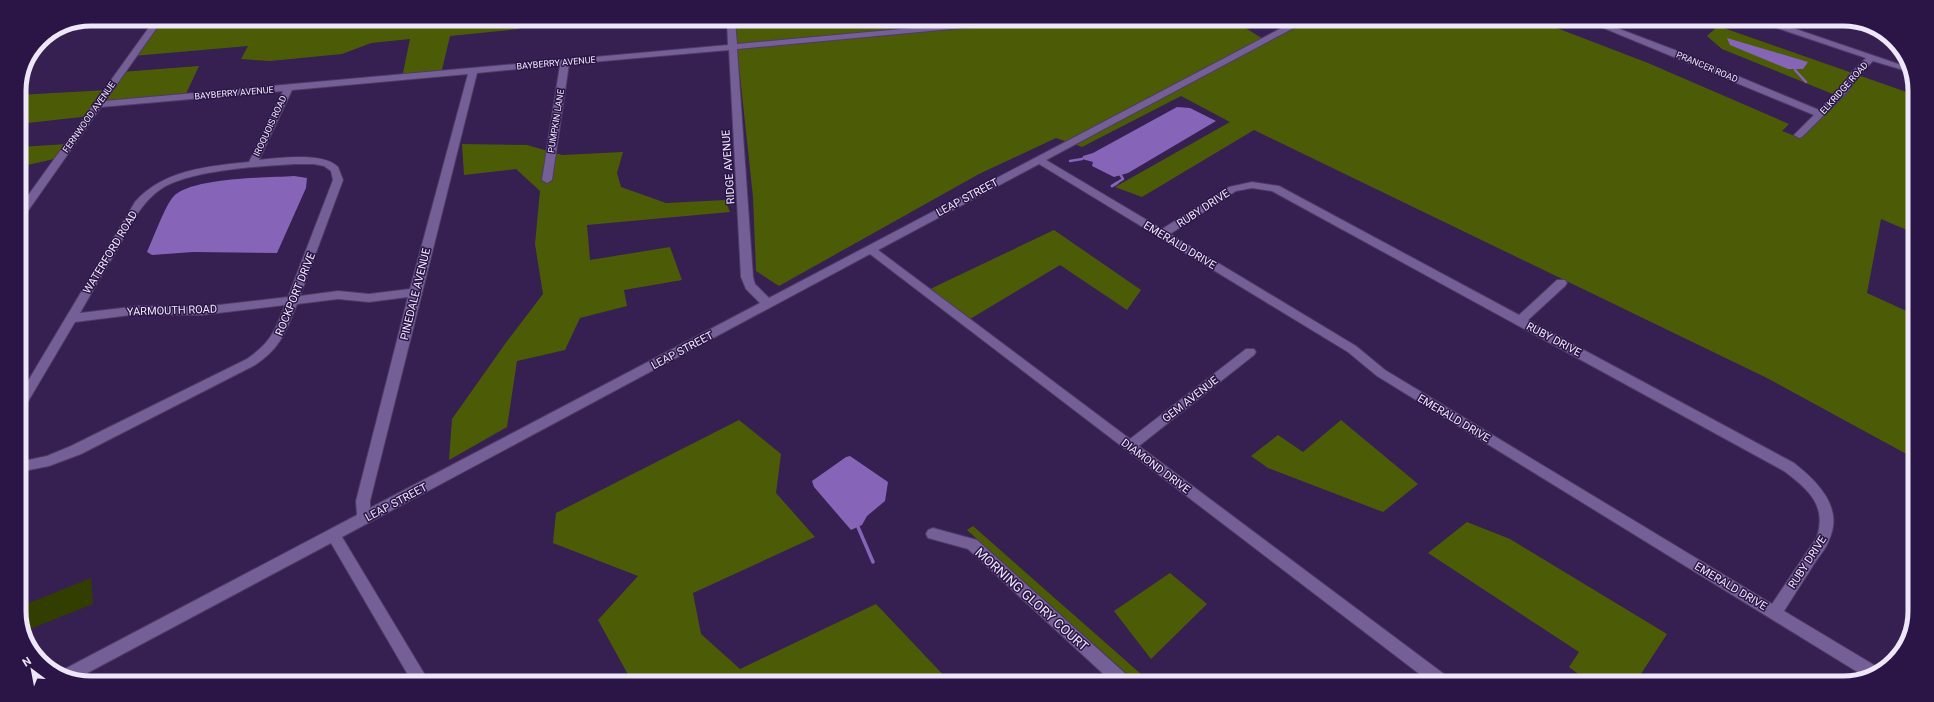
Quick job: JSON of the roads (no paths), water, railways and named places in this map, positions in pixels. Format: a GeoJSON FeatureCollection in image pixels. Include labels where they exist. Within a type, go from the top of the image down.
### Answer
{"type":"FeatureCollection","features":[{"type":"Feature","properties":{"kind":"street","name":"FERNWOOD AVENUE"},"geometry":{"type":"LineString","coordinates":[[26,204],[154,26]]}},
{"type":"Feature","properties":{"kind":"street","name":"RIDGE AVENUE"},"geometry":{"type":"LineString","coordinates":[[731,26],[748,280],[752,289],[768,304]]}},
{"type":"Feature","properties":{"kind":"street","name":"BAYBERRY AVENUE"},"geometry":{"type":"LineString","coordinates":[[98,105],[961,26]]}},
{"type":"Feature","properties":{"kind":"street","name":"LEAP STREET"},"geometry":{"type":"LineString","coordinates":[[72,673],[1290,26]]}},
{"type":"Feature","properties":{"kind":"street","name":"PRANCER ROAD"},"geometry":{"type":"LineString","coordinates":[[1604,26],[1685,57],[1772,95],[1821,114]]}},
{"type":"Feature","properties":{"kind":"street"},"geometry":{"type":"LineString","coordinates":[[1780,26],[1904,68]]}},
{"type":"Feature","properties":{"kind":"street","name":"ELKRIDGE ROAD"},"geometry":{"type":"LineString","coordinates":[[1799,135],[1846,88],[1854,76],[1872,57]]}},
{"type":"Feature","properties":{"kind":"street","name":"PUMPKIN LANE"},"geometry":{"type":"LineString","coordinates":[[548,180],[565,62]]}},
{"type":"Feature","properties":{"kind":"street","name":"PINEDALE AVENUE"},"geometry":{"type":"LineString","coordinates":[[364,519],[363,501],[415,292],[473,70]]}},
{"type":"Feature","properties":{"kind":"street","name":"IROQUOIS ROAD"},"geometry":{"type":"LineString","coordinates":[[252,165],[289,87]]}},
{"type":"Feature","properties":{"kind":"street","name":"EMERALD DRIVE"},"geometry":{"type":"LineString","coordinates":[[1038,159],[1355,351],[1380,373],[1868,671]]}},
{"type":"Feature","properties":{"kind":"street","name":"ROCKPORT DRIVE"},"geometry":{"type":"LineString","coordinates":[[26,465],[49,460],[76,450],[253,360],[270,347],[279,336],[338,183],[338,173],[335,168],[328,164],[312,161],[252,165]]}},
{"type":"Feature","properties":{"kind":"street","name":"WATERFORD ROAD"},"geometry":{"type":"LineString","coordinates":[[26,395],[136,209],[149,193],[167,182],[192,173],[252,165]]}},
{"type":"Feature","properties":{"kind":"street","name":"RUBY DRIVE"},"geometry":{"type":"LineString","coordinates":[[1162,234],[1232,189],[1244,185],[1271,187],[1284,192],[1778,460],[1797,473],[1812,487],[1824,504],[1828,515],[1827,531],[1774,613]]}},
{"type":"Feature","properties":{"kind":"street","name":"DIAMOND DRIVE"},"geometry":{"type":"LineString","coordinates":[[870,249],[1434,676]]}},
{"type":"Feature","properties":{"kind":"street"},"geometry":{"type":"LineString","coordinates":[[1520,321],[1561,283]]}},
{"type":"Feature","properties":{"kind":"street","name":"YARMOUTH ROAD"},"geometry":{"type":"LineString","coordinates":[[72,318],[142,309],[205,311],[343,295],[370,298],[415,292]]}},
{"type":"Feature","properties":{"kind":"street","name":"GEM AVENUE"},"geometry":{"type":"LineString","coordinates":[[1130,446],[1250,352]]}},
{"type":"Feature","properties":{"kind":"street","name":"MORNING GLORY COURT"},"geometry":{"type":"LineString","coordinates":[[933,534],[972,544],[1115,676]]}},
{"type":"Feature","properties":{"kind":"street"},"geometry":{"type":"LineString","coordinates":[[334,535],[418,676]]}},
{"type":"Feature","properties":{"kind":"waterway"},"geometry":{"type":"LineString","coordinates":[[1795,70],[1806,82]]}},
{"type":"Feature","properties":{"kind":"waterway"},"geometry":{"type":"LineString","coordinates":[[1070,161],[1082,159]]}},
{"type":"Feature","properties":{"kind":"waterway"},"geometry":{"type":"LineString","coordinates":[[1115,184],[1123,179],[1120,174]]}},
{"type":"Feature","properties":{"kind":"waterway"},"geometry":{"type":"LineString","coordinates":[[1112,186],[1117,183]]}},
{"type":"Feature","properties":{"kind":"waterway"},"geometry":{"type":"LineString","coordinates":[[858,527],[873,562]]}}]}
